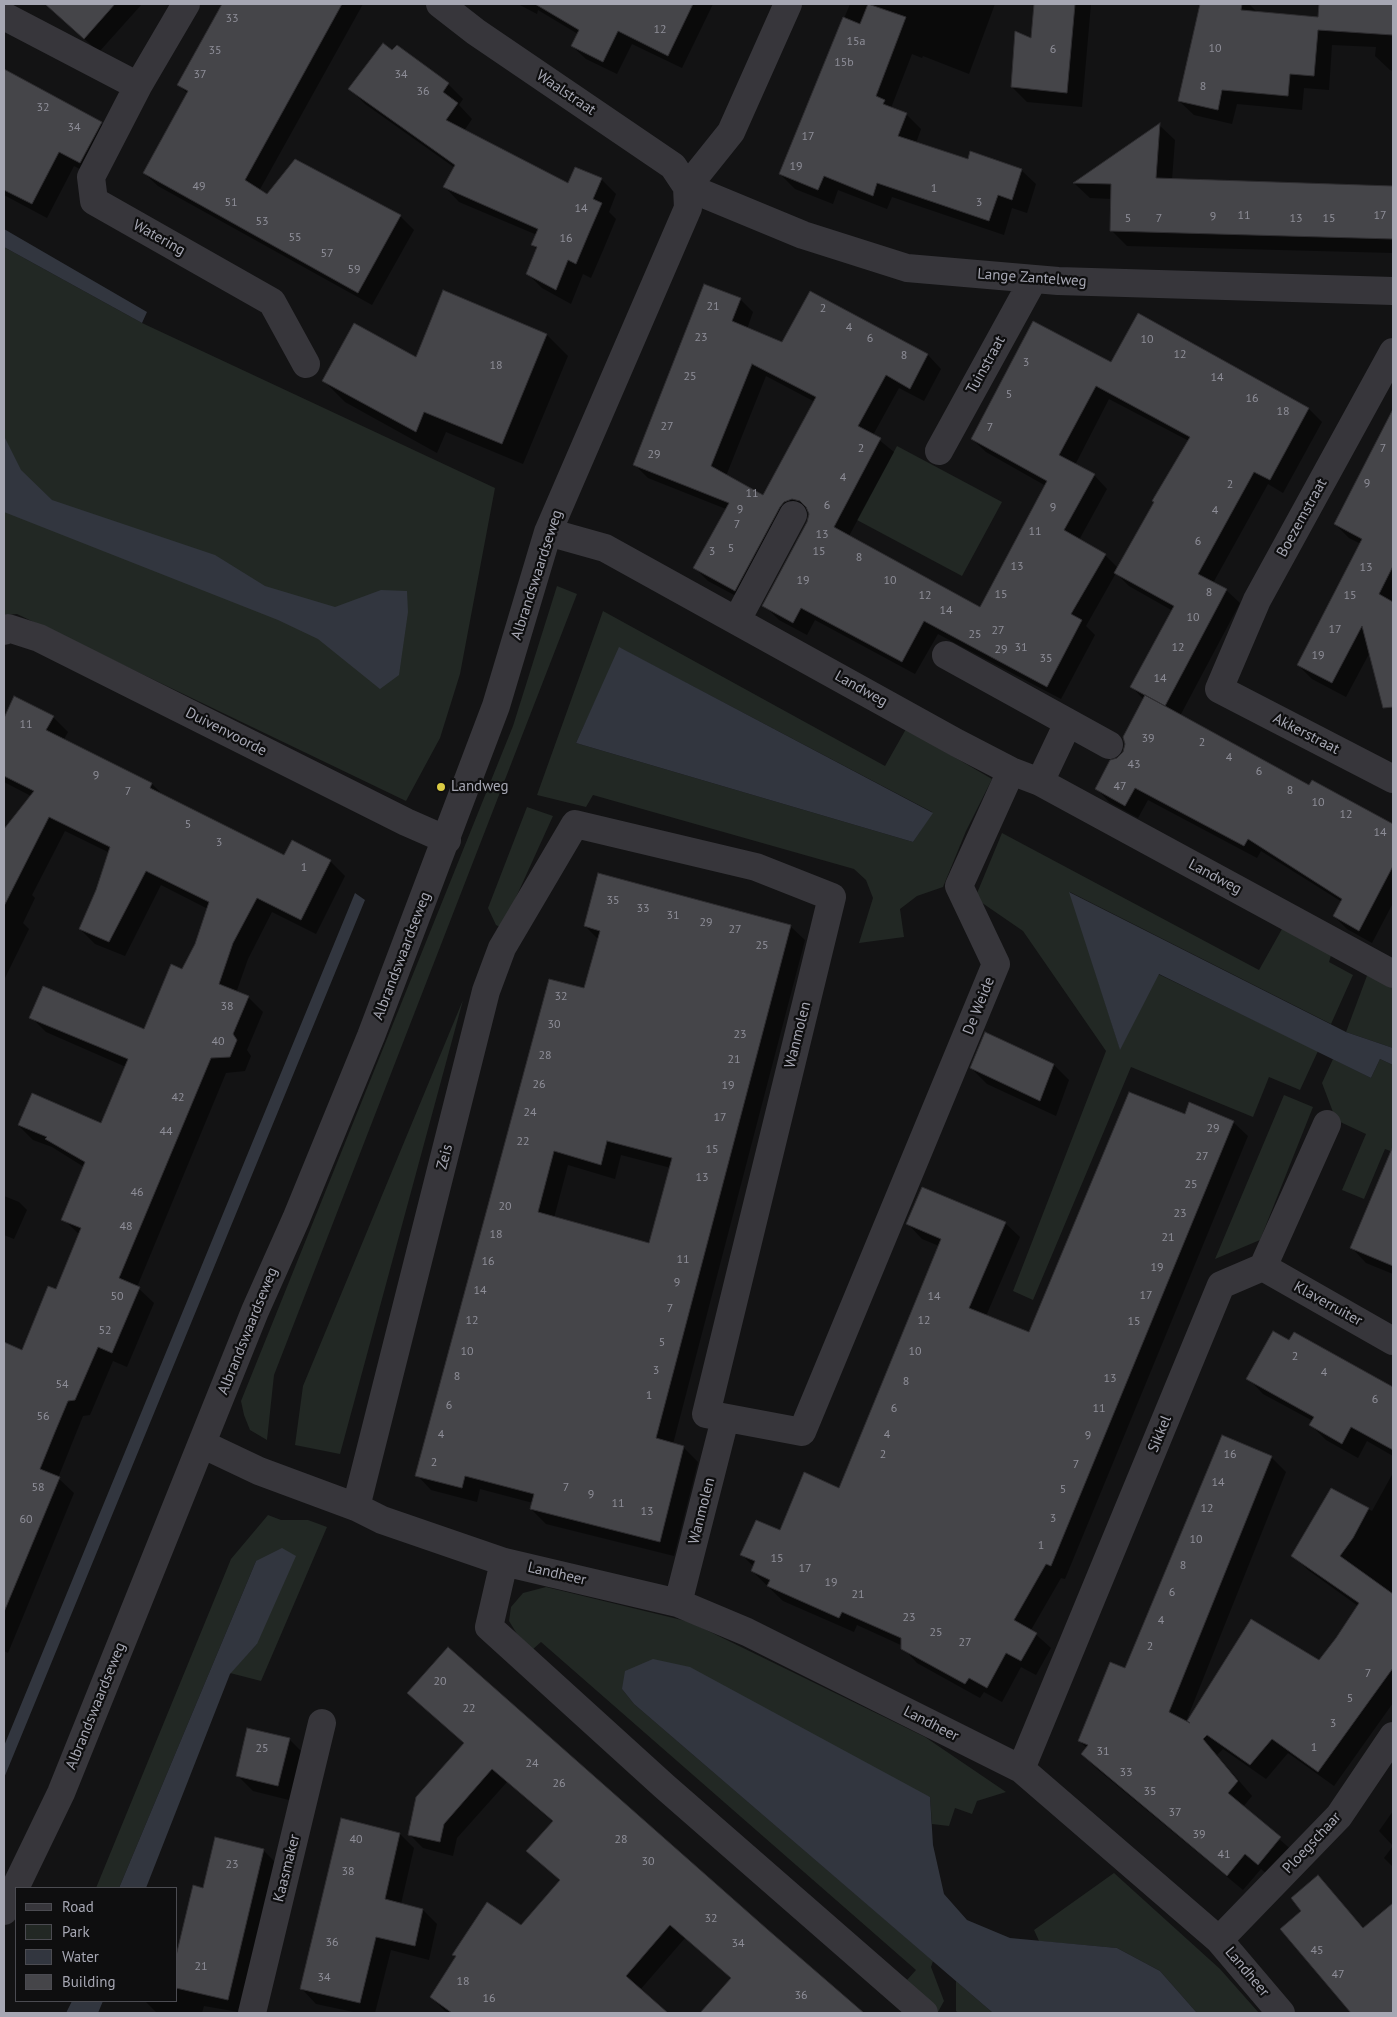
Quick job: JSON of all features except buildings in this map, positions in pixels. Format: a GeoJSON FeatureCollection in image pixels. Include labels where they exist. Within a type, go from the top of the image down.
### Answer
{"type":"FeatureCollection","features":[{"type":"Feature","properties":{"kind":"street","name":"Watering"},"geometry":{"type":"LineString","coordinates":[[186,4],[138,86],[91,177],[94,201],[272,302],[306,364]]}},
{"type":"Feature","properties":{"kind":"street","name":"Waalstraat"},"geometry":{"type":"LineString","coordinates":[[440,4],[476,32],[672,166],[686,187]]}},
{"type":"Feature","properties":{"kind":"street"},"geometry":{"type":"LineString","coordinates":[[686,187],[730,132],[788,4]]}},
{"type":"Feature","properties":{"kind":"street"},"geometry":{"type":"LineString","coordinates":[[4,16],[138,86]]}},
{"type":"Feature","properties":{"kind":"street","name":"Lange Zantelweg"},"geometry":{"type":"LineString","coordinates":[[686,187],[803,235],[907,268],[1033,280],[1393,291]]}},
{"type":"Feature","properties":{"kind":"street","name":"Albrandswaardseweg"},"geometry":{"type":"LineString","coordinates":[[5,1906],[61,1793],[255,1312],[296,1219],[371,1036],[447,840],[496,706],[548,532],[688,208],[686,187]]}},
{"type":"Feature","properties":{"kind":"street","name":"Tuinstraat"},"geometry":{"type":"LineString","coordinates":[[939,451],[1033,280]]}},
{"type":"Feature","properties":{"kind":"street","name":"Boezemstraat"},"geometry":{"type":"LineString","coordinates":[[1219,689],[1257,600],[1393,352]]}},
{"type":"Feature","properties":{"kind":"street"},"geometry":{"type":"LineString","coordinates":[[737,620],[793,515]]}},
{"type":"Feature","properties":{"kind":"street","name":"Landweg"},"geometry":{"type":"LineString","coordinates":[[548,532],[605,548],[1011,772],[1040,782],[1392,970]]}},
{"type":"Feature","properties":{"kind":"street","name":"Duivenvoorde"},"geometry":{"type":"LineString","coordinates":[[4,631],[8,628],[39,638],[406,822],[447,840]]}},
{"type":"Feature","properties":{"kind":"street"},"geometry":{"type":"LineString","coordinates":[[946,655],[1110,745]]}},
{"type":"Feature","properties":{"kind":"street","name":"Akkerstraat"},"geometry":{"type":"LineString","coordinates":[[1219,689],[1393,779]]}},
{"type":"Feature","properties":{"kind":"street"},"geometry":{"type":"LineString","coordinates":[[1040,782],[1068,722]]}},
{"type":"Feature","properties":{"kind":"street","name":"De Weide"},"geometry":{"type":"LineString","coordinates":[[881,1246],[996,964],[958,886],[1011,772]]}},
{"type":"Feature","properties":{"kind":"street","name":"Wanmolen"},"geometry":{"type":"LineString","coordinates":[[575,824],[756,867],[832,897],[706,1414],[802,1432],[881,1246]]}},
{"type":"Feature","properties":{"kind":"street","name":"Zeis"},"geometry":{"type":"LineString","coordinates":[[356,1506],[486,991],[502,948],[575,824]]}},
{"type":"Feature","properties":{"kind":"street"},"geometry":{"type":"LineString","coordinates":[[1263,1267],[1327,1124]]}},
{"type":"Feature","properties":{"kind":"street","name":"Klaverruiter"},"geometry":{"type":"LineString","coordinates":[[1263,1267],[1393,1341]]}},
{"type":"Feature","properties":{"kind":"street","name":"Sikkel"},"geometry":{"type":"LineString","coordinates":[[1021,1769],[1222,1285],[1263,1267]]}},
{"type":"Feature","properties":{"kind":"street","name":"Wanmolen"},"geometry":{"type":"LineString","coordinates":[[678,1603],[725,1419]]}},
{"type":"Feature","properties":{"kind":"street","name":"Landheer"},"geometry":{"type":"LineString","coordinates":[[202,1444],[260,1471],[356,1506],[382,1520],[504,1562],[678,1603],[747,1632],[1021,1769],[1219,1940],[1281,2013]]}},
{"type":"Feature","properties":{"kind":"street"},"geometry":{"type":"LineString","coordinates":[[504,1562],[489,1627],[664,1786],[924,2013]]}},
{"type":"Feature","properties":{"kind":"street","name":"Kaasmaker"},"geometry":{"type":"LineString","coordinates":[[252,2013],[322,1722]]}},
{"type":"Feature","properties":{"kind":"street","name":"Ploegschaar"},"geometry":{"type":"LineString","coordinates":[[1219,1940],[1339,1816],[1393,1736]]}},
{"type":"Feature","properties":{"kind":"green space"},"geometry":{"type":"Polygon","coordinates":[[[4,247],[142,323],[495,488],[460,674],[440,738],[406,801],[17,614],[4,615],[4,247]]]}},
{"type":"Feature","properties":{"kind":"green space"},"geometry":{"type":"Polygon","coordinates":[[[897,446],[1002,502],[962,576],[857,520],[897,446]]]}},
{"type":"Feature","properties":{"kind":"green space"},"geometry":{"type":"Polygon","coordinates":[[[557,586],[577,594],[274,1375],[267,1440],[250,1430],[241,1401],[513,726],[557,586]]]}},
{"type":"Feature","properties":{"kind":"green space"},"geometry":{"type":"Polygon","coordinates":[[[603,611],[885,766],[906,729],[992,779],[966,831],[943,887],[917,896],[900,909],[904,937],[859,943],[873,898],[866,880],[854,869],[593,795],[586,807],[537,795],[603,611]],[[620,648],[576,743],[913,842],[932,812],[620,648]]]}},
{"type":"Feature","properties":{"kind":"green space"},"geometry":{"type":"Polygon","coordinates":[[[527,807],[553,816],[502,928],[496,925],[488,908],[527,807]]]}},
{"type":"Feature","properties":{"kind":"green space"},"geometry":{"type":"Polygon","coordinates":[[[1002,833],[1259,970],[1282,929],[1332,952],[1329,962],[1353,975],[1331,1024],[1070,892],[1120,1049],[1158,974],[1318,1051],[1300,1090],[1269,1077],[1253,1117],[1131,1067],[1033,1300],[1013,1291],[1106,1051],[1023,931],[975,898],[1002,833]]]}},
{"type":"Feature","properties":{"kind":"green space"},"geometry":{"type":"Polygon","coordinates":[[[1368,973],[1393,987],[1393,1048],[1346,1032],[1368,973]]]}},
{"type":"Feature","properties":{"kind":"green space"},"geometry":{"type":"Polygon","coordinates":[[[463,1000],[340,1454],[295,1445],[303,1386],[463,1000]]]}},
{"type":"Feature","properties":{"kind":"green space"},"geometry":{"type":"Polygon","coordinates":[[[1333,1059],[1371,1078],[1380,1059],[1393,1065],[1393,1152],[1385,1149],[1364,1199],[1342,1190],[1366,1134],[1336,1120],[1322,1083],[1333,1059]]]}},
{"type":"Feature","properties":{"kind":"green space"},"geometry":{"type":"Polygon","coordinates":[[[1284,1095],[1313,1107],[1260,1240],[1215,1259],[1284,1095]]]}},
{"type":"Feature","properties":{"kind":"green space"},"geometry":{"type":"Polygon","coordinates":[[[268,1515],[281,1520],[308,1520],[327,1527],[261,1681],[230,1673],[257,1644],[256,1561],[119,1887],[96,1887],[231,1559],[268,1515]]]}},
{"type":"Feature","properties":{"kind":"green space"},"geometry":{"type":"Polygon","coordinates":[[[546,1587],[690,1622],[925,1737],[1006,1792],[977,1801],[972,1814],[955,1808],[949,1826],[932,1824],[930,1797],[622,1689],[634,1704],[933,1961],[931,1967],[944,2001],[938,2012],[934,2013],[907,1980],[916,1970],[541,1642],[532,1650],[517,1634],[509,1621],[511,1607],[523,1593],[546,1587]]]}},
{"type":"Feature","properties":{"kind":"green space"},"geometry":{"type":"Polygon","coordinates":[[[1114,1873],[1220,1969],[1259,2013],[1197,2013],[1160,1971],[1117,1948],[1039,1941],[1034,1930],[1114,1873]]]}},
{"type":"Feature","properties":{"kind":"green space"},"geometry":{"type":"Polygon","coordinates":[[[956,1981],[993,2013],[958,2013],[956,2011],[956,1981]]]}},
{"type":"Feature","properties":{"kind":"water"},"geometry":{"type":"Polygon","coordinates":[[[4,229],[147,312],[142,323],[4,247],[4,229]]]}},
{"type":"Feature","properties":{"kind":"water"},"geometry":{"type":"Polygon","coordinates":[[[4,436],[21,470],[52,500],[215,555],[265,586],[335,607],[381,590],[407,591],[408,612],[399,675],[380,689],[318,639],[278,620],[4,512],[4,436]]]}},
{"type":"Feature","properties":{"kind":"water"},"geometry":{"type":"Polygon","coordinates":[[[619,647],[933,813],[913,842],[576,743],[619,647]]]}},
{"type":"Feature","properties":{"kind":"water"},"geometry":{"type":"Polygon","coordinates":[[[1069,892],[1346,1032],[1393,1048],[1393,1065],[1380,1059],[1371,1078],[1159,974],[1120,1050],[1069,892]]]}},
{"type":"Feature","properties":{"kind":"water"},"geometry":{"type":"Polygon","coordinates":[[[355,893],[365,900],[4,1778],[4,1746],[355,893]]]}},
{"type":"Feature","properties":{"kind":"water"},"geometry":{"type":"Polygon","coordinates":[[[282,1548],[296,1556],[257,1644],[230,1674],[146,1887],[119,1887],[256,1561],[282,1548]]]}},
{"type":"Feature","properties":{"kind":"water"},"geometry":{"type":"Polygon","coordinates":[[[653,1659],[690,1667],[930,1797],[933,1845],[944,1894],[967,1920],[1010,1938],[1117,1948],[1160,1971],[1197,2013],[993,2013],[634,1704],[622,1689],[625,1671],[653,1659]]]}},
{"type":"Feature","properties":{"kind":"water"},"geometry":{"type":"Polygon","coordinates":[[[72,2002],[103,2002],[98,2013],[66,2013],[72,2002]]]}},
{"type":"Feature","properties":{"kind":"place","name":"Landweg"},"geometry":{"type":"Point","coordinates":[441,787]}}]}
